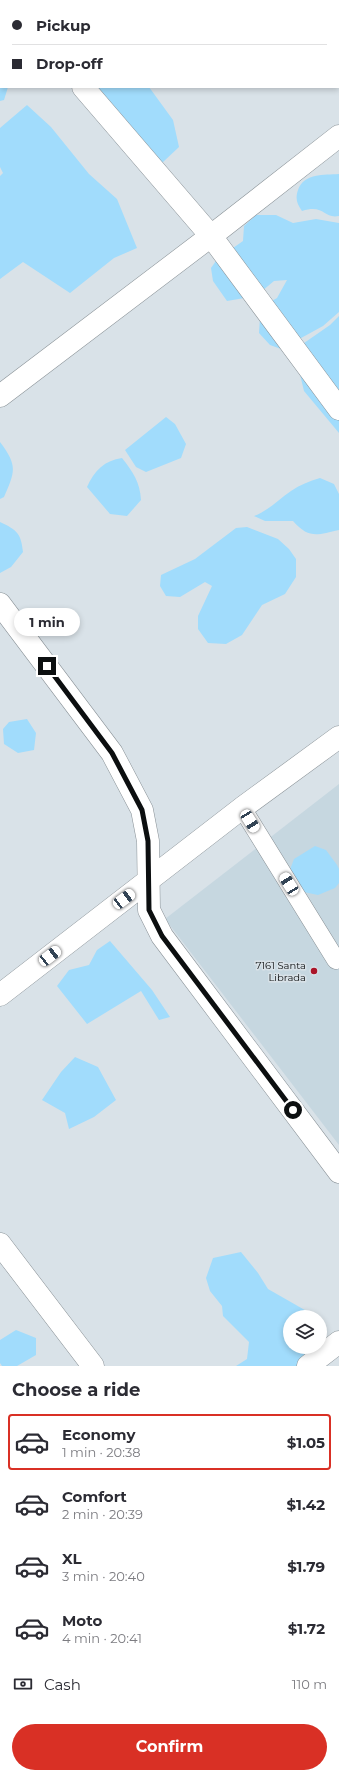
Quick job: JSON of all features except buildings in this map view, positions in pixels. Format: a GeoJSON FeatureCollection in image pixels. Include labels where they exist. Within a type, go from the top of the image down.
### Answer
{"type":"FeatureCollection","features":[{"type":"Feature","properties":{"kind":"street"},"geometry":{"type":"LineString","coordinates":[[85,88],[211,236],[339,409]]}},
{"type":"Feature","properties":{"kind":"street"},"geometry":{"type":"LineString","coordinates":[[0,396],[211,236],[339,136]]}},
{"type":"Feature","properties":{"kind":"street"},"geometry":{"type":"LineString","coordinates":[[0,604],[112,753],[142,810],[148,841],[149,910],[162,936],[339,1172]]}},
{"type":"Feature","properties":{"kind":"street"},"geometry":{"type":"LineString","coordinates":[[0,995],[242,808],[339,736]]}},
{"type":"Feature","properties":{"kind":"street"},"geometry":{"type":"LineString","coordinates":[[0,1244],[93,1366]]}},
{"type":"Feature","properties":{"kind":"street"},"geometry":{"type":"LineString","coordinates":[[308,1366],[339,1342]]}},
{"type":"Feature","properties":{"kind":"lane"},"geometry":{"type":"LineString","coordinates":[[242,808],[336,960]]}},
{"type":"Feature","properties":{"kind":"shaded area"},"geometry":{"type":"Polygon","coordinates":[[[0,88],[8,88],[4,100],[0,101],[0,88]]]}},
{"type":"Feature","properties":{"kind":"shaded area"},"geometry":{"type":"Polygon","coordinates":[[[93,88],[150,88],[173,120],[179,147],[162,163],[142,152],[116,143],[102,120],[93,88]]]}},
{"type":"Feature","properties":{"kind":"shaded area"},"geometry":{"type":"Polygon","coordinates":[[[27,105],[51,127],[89,174],[117,199],[137,248],[114,258],[70,293],[23,262],[0,279],[0,176],[3,173],[0,167],[0,128],[27,105]]]}},
{"type":"Feature","properties":{"kind":"shaded area"},"geometry":{"type":"Polygon","coordinates":[[[339,174],[339,216],[330,216],[320,210],[315,209],[302,211],[298,204],[297,196],[301,184],[305,180],[315,176],[339,174]]]}},
{"type":"Feature","properties":{"kind":"shaded area"},"geometry":{"type":"Polygon","coordinates":[[[256,215],[276,215],[293,223],[316,219],[339,223],[339,312],[323,326],[281,349],[270,345],[259,333],[260,318],[263,306],[277,298],[287,280],[274,281],[256,296],[227,301],[213,281],[211,268],[223,251],[233,248],[243,241],[244,226],[256,215]]]}},
{"type":"Feature","properties":{"kind":"shaded area"},"geometry":{"type":"Polygon","coordinates":[[[339,316],[339,433],[304,391],[294,350],[330,325],[339,316]]]}},
{"type":"Feature","properties":{"kind":"shaded area"},"geometry":{"type":"Polygon","coordinates":[[[166,417],[175,424],[186,444],[181,458],[146,472],[136,467],[125,450],[166,417]]]}},
{"type":"Feature","properties":{"kind":"shaded area"},"geometry":{"type":"Polygon","coordinates":[[[0,442],[10,457],[13,469],[11,481],[4,497],[0,499],[0,442]]]}},
{"type":"Feature","properties":{"kind":"shaded area"},"geometry":{"type":"Polygon","coordinates":[[[122,458],[135,478],[139,488],[141,500],[127,516],[110,514],[87,487],[93,476],[101,467],[110,461],[122,458]]]}},
{"type":"Feature","properties":{"kind":"shaded area"},"geometry":{"type":"Polygon","coordinates":[[[320,478],[334,484],[339,494],[339,530],[314,534],[304,531],[293,521],[265,521],[254,516],[269,508],[298,487],[320,478]]]}},
{"type":"Feature","properties":{"kind":"shaded area"},"geometry":{"type":"Polygon","coordinates":[[[0,522],[10,527],[17,533],[21,540],[23,552],[11,567],[0,573],[0,522]]]}},
{"type":"Feature","properties":{"kind":"shaded area"},"geometry":{"type":"Polygon","coordinates":[[[247,527],[278,539],[289,549],[296,559],[296,577],[285,594],[262,605],[242,635],[226,644],[208,643],[198,629],[198,616],[212,586],[205,582],[180,597],[166,596],[160,586],[161,575],[195,559],[236,528],[247,527]]]}},
{"type":"Feature","properties":{"kind":"shaded area"},"geometry":{"type":"Polygon","coordinates":[[[27,719],[36,733],[34,750],[18,753],[4,744],[3,729],[9,722],[27,719]]]}},
{"type":"Feature","properties":{"kind":"shaded area"},"geometry":{"type":"Polygon","coordinates":[[[339,784],[339,1145],[165,919],[339,784]]]}},
{"type":"Feature","properties":{"kind":"shaded area"},"geometry":{"type":"Polygon","coordinates":[[[315,846],[326,850],[339,869],[339,883],[335,888],[318,895],[299,891],[288,875],[294,859],[315,846]]]}},
{"type":"Feature","properties":{"kind":"shaded area"},"geometry":{"type":"Polygon","coordinates":[[[110,941],[152,990],[170,1017],[159,1020],[141,991],[87,1024],[57,986],[69,970],[89,965],[97,950],[110,941]]]}},
{"type":"Feature","properties":{"kind":"shaded area"},"geometry":{"type":"Polygon","coordinates":[[[75,1057],[98,1067],[116,1100],[94,1117],[69,1129],[65,1113],[42,1100],[61,1072],[75,1057]]]}},
{"type":"Feature","properties":{"kind":"shaded area"},"geometry":{"type":"Polygon","coordinates":[[[241,1252],[258,1273],[268,1289],[305,1310],[283,1310],[283,1354],[311,1355],[296,1366],[236,1366],[247,1359],[249,1342],[223,1316],[222,1306],[210,1291],[206,1278],[213,1258],[241,1252]]]}},
{"type":"Feature","properties":{"kind":"shaded area"},"geometry":{"type":"Polygon","coordinates":[[[16,1330],[36,1338],[36,1355],[17,1366],[2,1366],[0,1363],[0,1340],[16,1330]]]}},
{"type":"Feature","properties":{"kind":"place","name":"7161 Santa Librada"},"geometry":{"type":"Point","coordinates":[314,971]}},
{"type":"Feature","properties":{"kind":"route"},"geometry":{"type":"LineString","coordinates":[[47,666],[112,753],[142,810],[148,841],[149,910],[162,936],[293,1110]]}}]}
